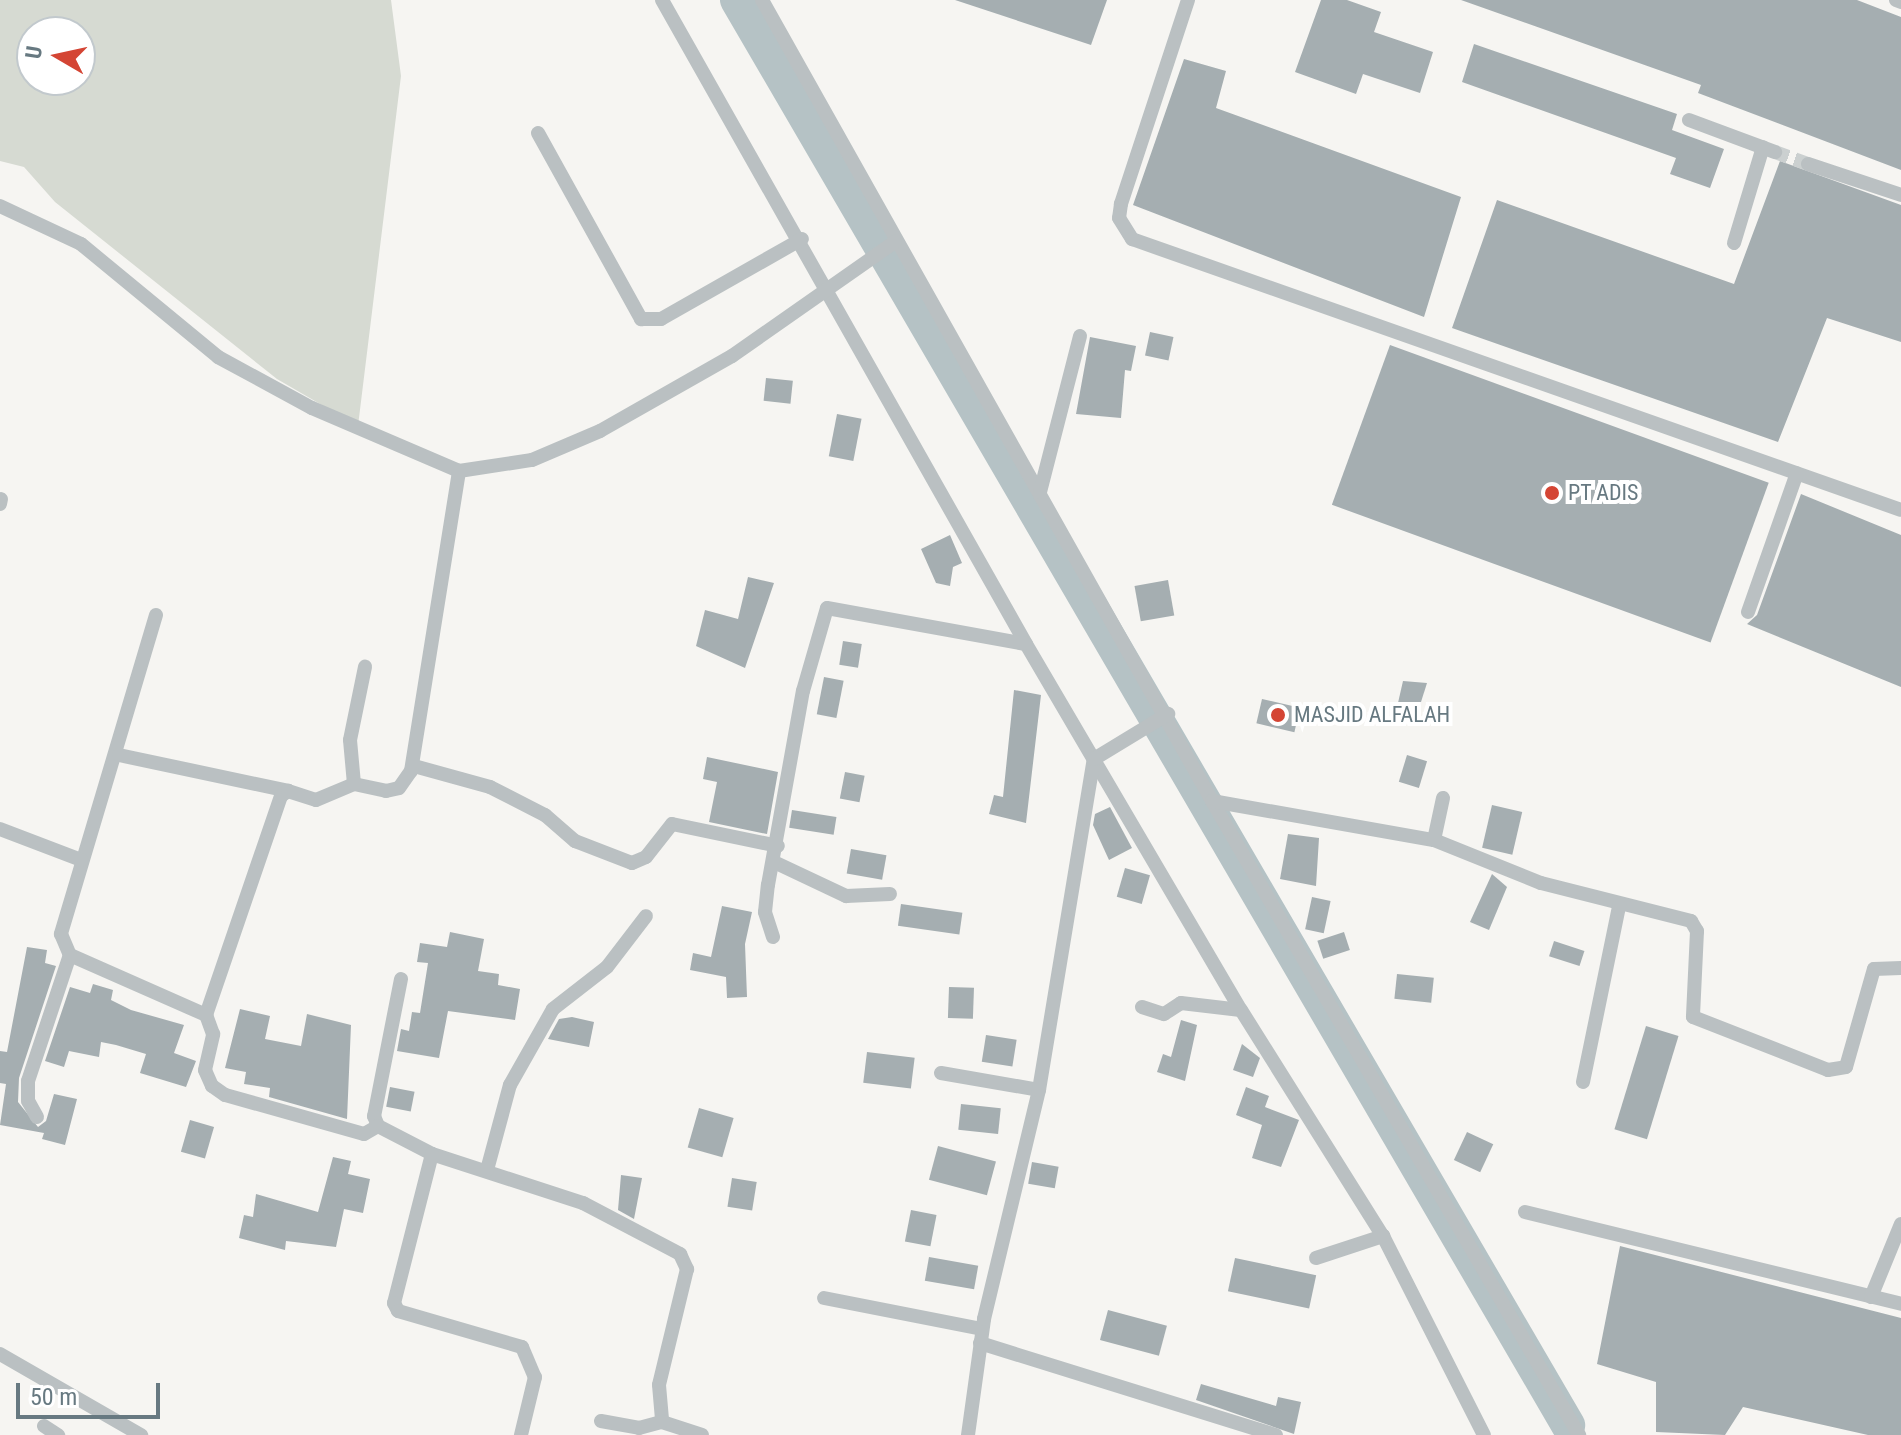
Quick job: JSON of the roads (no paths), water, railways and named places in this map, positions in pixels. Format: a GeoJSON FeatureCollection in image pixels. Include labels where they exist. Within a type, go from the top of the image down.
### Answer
{"type":"FeatureCollection","features":[{"type":"Feature","properties":{"kind":"street"},"geometry":{"type":"LineString","coordinates":[[662,0],[802,239],[825,293],[1026,644],[1241,1010],[1383,1236],[1484,1435]]}},
{"type":"Feature","properties":{"kind":"street"},"geometry":{"type":"LineString","coordinates":[[762,0],[892,243],[1040,492],[1163,717],[1579,1435]]}},
{"type":"Feature","properties":{"kind":"street"},"geometry":{"type":"LineString","coordinates":[[1188,0],[1121,204],[1119,218],[1132,239],[1901,510]]}},
{"type":"Feature","properties":{"kind":"street"},"geometry":{"type":"LineString","coordinates":[[1689,120],[1769,150],[1734,243]]}},
{"type":"Feature","properties":{"kind":"street"},"geometry":{"type":"LineString","coordinates":[[538,133],[641,319],[661,319],[802,239]]}},
{"type":"Feature","properties":{"kind":"street"},"geometry":{"type":"LineString","coordinates":[[1808,164],[1901,195]]}},
{"type":"Feature","properties":{"kind":"street"},"geometry":{"type":"LineString","coordinates":[[0,206],[81,244],[218,357],[456,482],[532,460],[600,431],[732,356],[845,282],[892,243]]}},
{"type":"Feature","properties":{"kind":"street"},"geometry":{"type":"LineString","coordinates":[[1040,492],[1080,336]]}},
{"type":"Feature","properties":{"kind":"street"},"geometry":{"type":"LineString","coordinates":[[1748,612],[1797,473]]}},
{"type":"Feature","properties":{"kind":"street"},"geometry":{"type":"LineString","coordinates":[[119,755],[288,791],[316,800],[354,784],[399,788],[414,766],[456,482]]}},
{"type":"Feature","properties":{"kind":"street"},"geometry":{"type":"LineString","coordinates":[[773,937],[765,912],[803,691],[827,608],[1026,644]]}},
{"type":"Feature","properties":{"kind":"street"},"geometry":{"type":"LineString","coordinates":[[37,1117],[28,1101],[28,1081],[70,955],[61,934],[63,913],[119,755],[156,615]]}},
{"type":"Feature","properties":{"kind":"street"},"geometry":{"type":"LineString","coordinates":[[354,784],[350,740],[365,667]]}},
{"type":"Feature","properties":{"kind":"street"},"geometry":{"type":"LineString","coordinates":[[968,1435],[981,1336],[1039,1090],[1094,759],[1163,717]]}},
{"type":"Feature","properties":{"kind":"street"},"geometry":{"type":"LineString","coordinates":[[414,766],[490,787],[545,815],[575,841],[632,863],[646,857],[672,824],[778,846]]}},
{"type":"Feature","properties":{"kind":"street"},"geometry":{"type":"LineString","coordinates":[[288,791],[281,796],[206,1015],[213,1034],[205,1070],[212,1086],[225,1095],[364,1134],[378,1126]]}},
{"type":"Feature","properties":{"kind":"street"},"geometry":{"type":"LineString","coordinates":[[1434,840],[1443,798]]}},
{"type":"Feature","properties":{"kind":"street"},"geometry":{"type":"LineString","coordinates":[[1212,801],[1434,840],[1528,879],[1695,924],[1690,1014],[1701,1024],[1828,1070],[1846,1067],[1874,969],[1901,968]]}},
{"type":"Feature","properties":{"kind":"street"},"geometry":{"type":"LineString","coordinates":[[0,829],[81,860]]}},
{"type":"Feature","properties":{"kind":"street"},"geometry":{"type":"LineString","coordinates":[[774,862],[846,896],[890,894]]}},
{"type":"Feature","properties":{"kind":"street"},"geometry":{"type":"LineString","coordinates":[[1583,1082],[1619,906]]}},
{"type":"Feature","properties":{"kind":"street"},"geometry":{"type":"LineString","coordinates":[[487,1170],[510,1085],[553,1009],[615,960],[646,916]]}},
{"type":"Feature","properties":{"kind":"street"},"geometry":{"type":"LineString","coordinates":[[70,955],[206,1015]]}},
{"type":"Feature","properties":{"kind":"street"},"geometry":{"type":"LineString","coordinates":[[378,1126],[377,1094],[401,979]]}},
{"type":"Feature","properties":{"kind":"street"},"geometry":{"type":"LineString","coordinates":[[1142,1007],[1164,1014],[1181,1003],[1241,1010]]}},
{"type":"Feature","properties":{"kind":"street"},"geometry":{"type":"LineString","coordinates":[[941,1073],[1039,1090]]}},
{"type":"Feature","properties":{"kind":"street"},"geometry":{"type":"LineString","coordinates":[[378,1126],[432,1154],[583,1203],[685,1261],[659,1385],[662,1422]]}},
{"type":"Feature","properties":{"kind":"street"},"geometry":{"type":"LineString","coordinates":[[432,1154],[394,1303],[398,1311],[522,1347],[535,1377],[521,1435]]}},
{"type":"Feature","properties":{"kind":"street"},"geometry":{"type":"LineString","coordinates":[[1525,1212],[1901,1304]]}},
{"type":"Feature","properties":{"kind":"street"},"geometry":{"type":"LineString","coordinates":[[1871,1297],[1901,1224]]}},
{"type":"Feature","properties":{"kind":"street"},"geometry":{"type":"LineString","coordinates":[[1316,1258],[1383,1236]]}},
{"type":"Feature","properties":{"kind":"street"},"geometry":{"type":"LineString","coordinates":[[824,1298],[981,1336],[1276,1435]]}},
{"type":"Feature","properties":{"kind":"street"},"geometry":{"type":"LineString","coordinates":[[0,1354],[141,1435]]}},
{"type":"Feature","properties":{"kind":"street"},"geometry":{"type":"LineString","coordinates":[[601,1421],[639,1428],[662,1422],[702,1435]]}},
{"type":"Feature","properties":{"kind":"street"},"geometry":{"type":"LineString","coordinates":[[44,1426],[58,1435]]}},
{"type":"Feature","properties":{"kind":"waterway"},"geometry":{"type":"LineString","coordinates":[[737,0],[1568,1425]]}},
{"type":"Feature","properties":{"kind":"tunnel"},"geometry":{"type":"LineString","coordinates":[[1775,152],[1808,164]]}},
{"type":"Feature","properties":{"kind":"place","name":"PT ADIS"},"geometry":{"type":"Point","coordinates":[1552,493]}},
{"type":"Feature","properties":{"kind":"place","name":"MASJID ALFALAH"},"geometry":{"type":"Point","coordinates":[1278,715]}}]}
